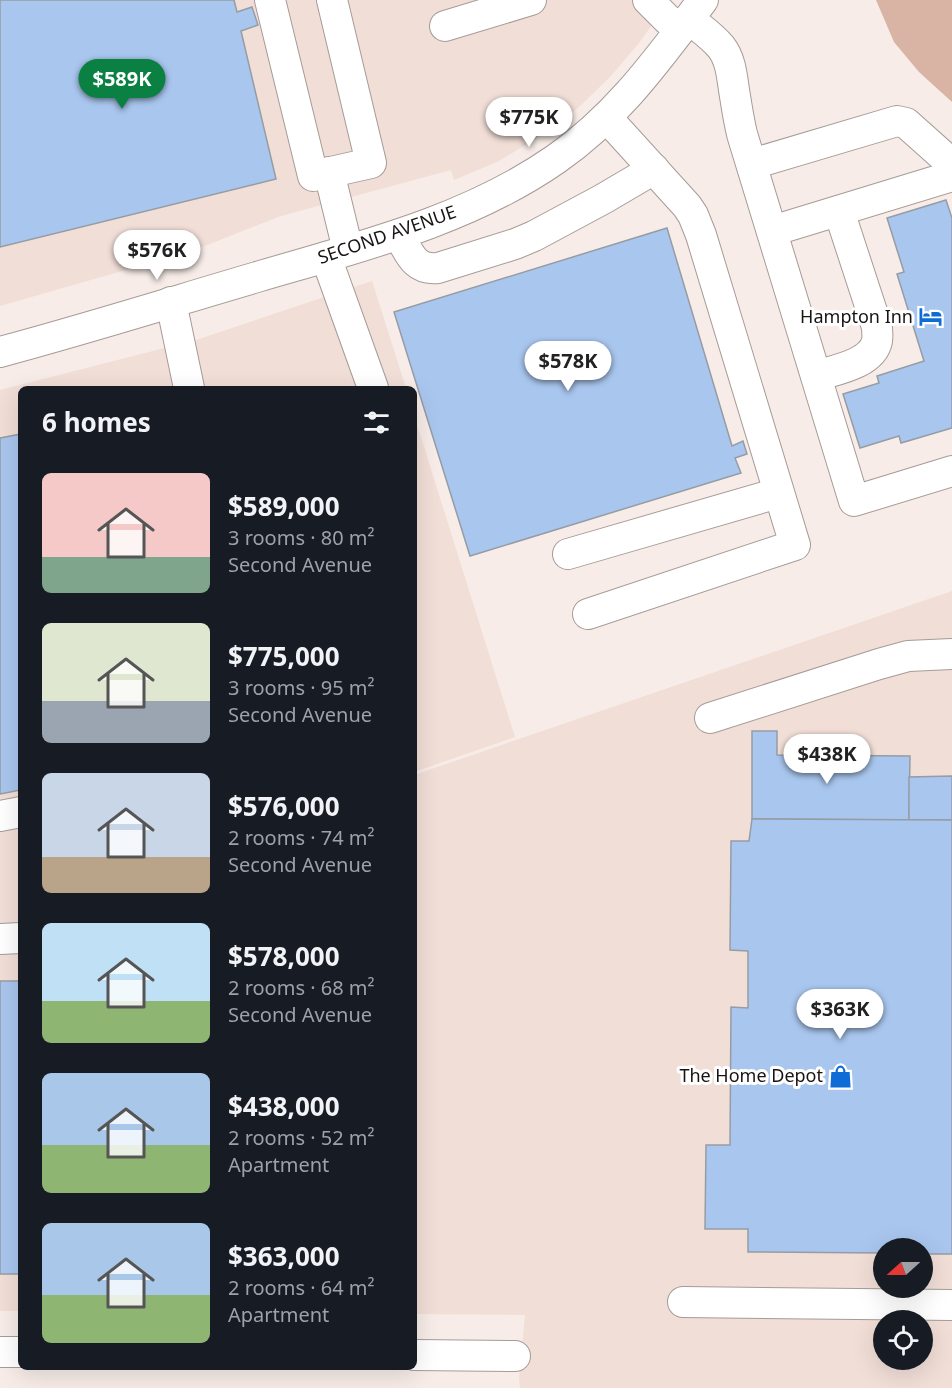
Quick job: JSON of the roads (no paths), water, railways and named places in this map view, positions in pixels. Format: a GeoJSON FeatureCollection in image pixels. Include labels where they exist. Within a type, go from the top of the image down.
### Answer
{"type":"FeatureCollection","features":[{"type":"Feature","properties":{"kind":"street"},"geometry":{"type":"LineString","coordinates":[[270,0],[313,176],[371,163],[332,0]]}},
{"type":"Feature","properties":{"kind":"street"},"geometry":{"type":"LineString","coordinates":[[445,26],[531,0]]}},
{"type":"Feature","properties":{"kind":"street"},"geometry":{"type":"LineString","coordinates":[[648,0],[667,19],[691,16],[728,57],[738,115],[854,501],[952,471]]}},
{"type":"Feature","properties":{"kind":"street","name":"SECOND AVENUE"},"geometry":{"type":"LineString","coordinates":[[0,352],[399,235],[462,210],[533,174],[569,150],[607,118],[634,89],[691,16]]}},
{"type":"Feature","properties":{"kind":"street"},"geometry":{"type":"LineString","coordinates":[[588,614],[795,545],[697,224],[687,206],[607,118]]}},
{"type":"Feature","properties":{"kind":"street"},"geometry":{"type":"LineString","coordinates":[[752,164],[891,122],[902,121],[952,164]]}},
{"type":"Feature","properties":{"kind":"street"},"geometry":{"type":"LineString","coordinates":[[399,235],[418,265],[431,269],[438,268],[534,236],[654,169]]}},
{"type":"Feature","properties":{"kind":"street"},"geometry":{"type":"LineString","coordinates":[[329,172],[337,253],[372,386]]}},
{"type":"Feature","properties":{"kind":"street"},"geometry":{"type":"LineString","coordinates":[[772,231],[952,176]]}},
{"type":"Feature","properties":{"kind":"street"},"geometry":{"type":"LineString","coordinates":[[816,376],[858,362],[872,352],[876,344],[877,327],[840,211]]}},
{"type":"Feature","properties":{"kind":"street"},"geometry":{"type":"LineString","coordinates":[[171,302],[189,386]]}},
{"type":"Feature","properties":{"kind":"street"},"geometry":{"type":"LineString","coordinates":[[568,554],[778,493]]}},
{"type":"Feature","properties":{"kind":"street"},"geometry":{"type":"LineString","coordinates":[[710,718],[889,661],[908,656],[952,654]]}},
{"type":"Feature","properties":{"kind":"street"},"geometry":{"type":"LineString","coordinates":[[0,816],[18,813]]}},
{"type":"Feature","properties":{"kind":"street"},"geometry":{"type":"LineString","coordinates":[[0,939],[18,938]]}},
{"type":"Feature","properties":{"kind":"street"},"geometry":{"type":"LineString","coordinates":[[682,1302],[952,1305]]}},
{"type":"Feature","properties":{"kind":"street"},"geometry":{"type":"LineString","coordinates":[[0,1352],[18,1352]]}},
{"type":"Feature","properties":{"kind":"street"},"geometry":{"type":"LineString","coordinates":[[417,1355],[515,1356]]}},
{"type":"Feature","properties":{"kind":"place","name":"Hampton Inn"},"geometry":{"type":"Point","coordinates":[931,317]}},
{"type":"Feature","properties":{"kind":"place","name":"The Home Depot"},"geometry":{"type":"Point","coordinates":[841,1076]}}]}
